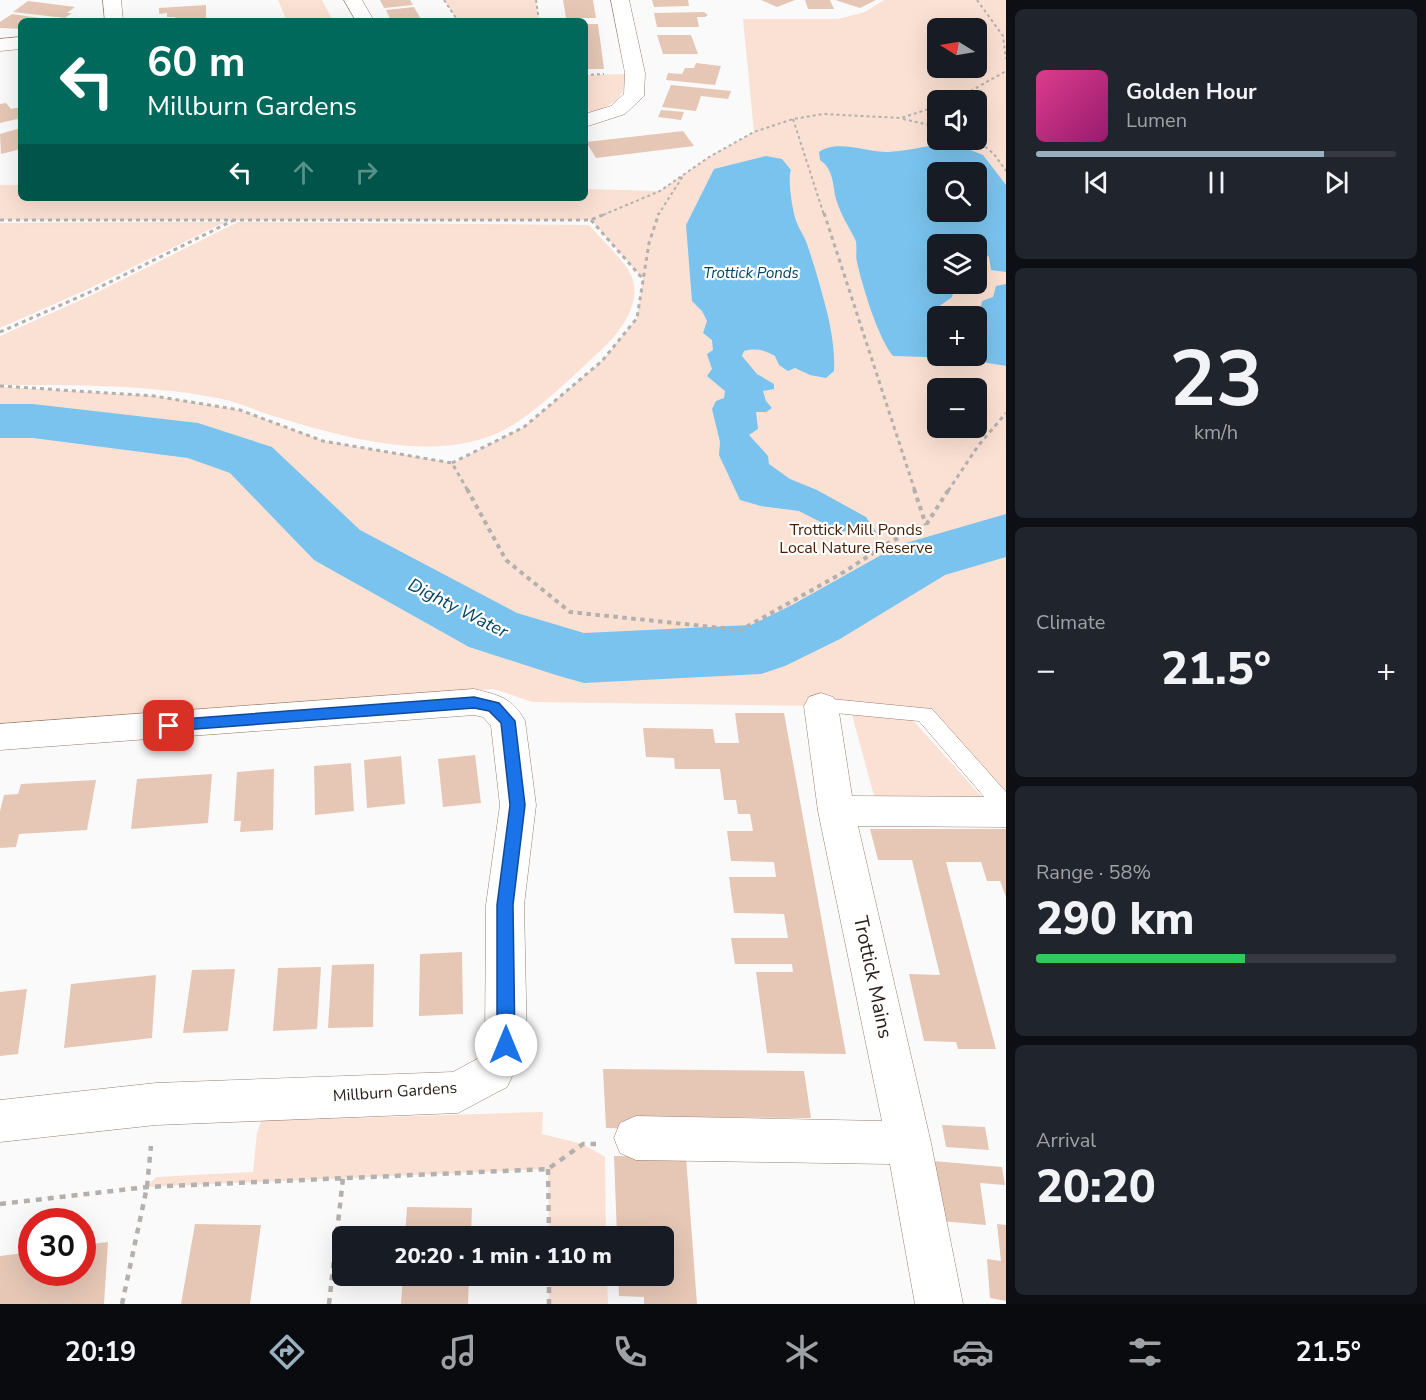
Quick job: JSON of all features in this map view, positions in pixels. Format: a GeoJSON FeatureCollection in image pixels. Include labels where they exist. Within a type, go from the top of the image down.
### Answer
{"type":"FeatureCollection","features":[{"type":"Feature","properties":{"kind":"street"},"geometry":{"type":"LineString","coordinates":[[112,0],[114,18]]}},
{"type":"Feature","properties":{"kind":"street"},"geometry":{"type":"LineString","coordinates":[[354,0],[363,18]]}},
{"type":"Feature","properties":{"kind":"street"},"geometry":{"type":"LineString","coordinates":[[588,120],[618,110],[634,96],[635,73],[620,0]]}},
{"type":"Feature","properties":{"kind":"street"},"geometry":{"type":"LineString","coordinates":[[0,45],[18,43]]}},
{"type":"Feature","properties":{"kind":"street","name":"Millburn Gardens"},"geometry":{"type":"LineString","coordinates":[[0,736],[75,733],[474,702],[494,707],[508,721],[518,805],[505,905],[506,1045],[492,1073],[458,1092],[156,1104],[0,1121]]}},
{"type":"Feature","properties":{"kind":"street","name":"Trottick Mains"},"geometry":{"type":"LineString","coordinates":[[821,706],[836,811],[909,1143],[939,1304]]}},
{"type":"Feature","properties":{"kind":"street"},"geometry":{"type":"LineString","coordinates":[[836,811],[1006,812]]}},
{"type":"Feature","properties":{"kind":"street"},"geometry":{"type":"LineString","coordinates":[[636,1138],[909,1143]]}},
{"type":"Feature","properties":{"kind":"lane"},"geometry":{"type":"LineString","coordinates":[[821,706],[925,714],[1006,807]]}},
{"type":"Feature","properties":{"kind":"path"},"geometry":{"type":"LineString","coordinates":[[444,0],[456,18]]}},
{"type":"Feature","properties":{"kind":"path"},"geometry":{"type":"LineString","coordinates":[[536,0],[539,18]]}},
{"type":"Feature","properties":{"kind":"path"},"geometry":{"type":"LineString","coordinates":[[976,0],[1003,36],[1006,59]]}},
{"type":"Feature","properties":{"kind":"path"},"geometry":{"type":"LineString","coordinates":[[973,90],[1006,71]]}},
{"type":"Feature","properties":{"kind":"path"},"geometry":{"type":"LineString","coordinates":[[901,118],[927,110]]}},
{"type":"Feature","properties":{"kind":"path"},"geometry":{"type":"LineString","coordinates":[[0,220],[591,220],[660,191],[685,172],[754,132],[793,119],[823,114],[901,118],[927,124]]}},
{"type":"Feature","properties":{"kind":"path"},"geometry":{"type":"LineString","coordinates":[[793,119],[926,525]]}},
{"type":"Feature","properties":{"kind":"path"},"geometry":{"type":"LineString","coordinates":[[987,148],[1006,171]]}},
{"type":"Feature","properties":{"kind":"path"},"geometry":{"type":"LineString","coordinates":[[0,387],[154,396],[240,410],[323,441],[452,463],[524,427],[602,361],[637,318],[657,216],[685,172]]}},
{"type":"Feature","properties":{"kind":"path"},"geometry":{"type":"LineString","coordinates":[[0,332],[88,293],[237,219]]}},
{"type":"Feature","properties":{"kind":"path"},"geometry":{"type":"LineString","coordinates":[[591,220],[643,279]]}},
{"type":"Feature","properties":{"kind":"path"},"geometry":{"type":"LineString","coordinates":[[452,463],[506,560],[570,612],[741,630],[844,572],[890,543],[926,525],[978,446],[1006,413]]}},
{"type":"Feature","properties":{"kind":"path"},"geometry":{"type":"LineString","coordinates":[[122,1304],[147,1187],[156,1104]]}},
{"type":"Feature","properties":{"kind":"path"},"geometry":{"type":"LineString","coordinates":[[0,1204],[147,1187],[548,1169],[583,1144],[621,1144],[636,1138]]}},
{"type":"Feature","properties":{"kind":"path"},"geometry":{"type":"LineString","coordinates":[[548,1169],[549,1226]]}},
{"type":"Feature","properties":{"kind":"path"},"geometry":{"type":"LineString","coordinates":[[329,1304],[343,1178]]}},
{"type":"Feature","properties":{"kind":"path"},"geometry":{"type":"LineString","coordinates":[[549,1286],[549,1304]]}},
{"type":"Feature","properties":{"kind":"green space"},"geometry":{"type":"Polygon","coordinates":[[[278,0],[322,0],[331,18],[286,18],[278,0]]]}},
{"type":"Feature","properties":{"kind":"green space"},"geometry":{"type":"Polygon","coordinates":[[[444,0],[536,0],[539,18],[456,18],[444,0]]]}},
{"type":"Feature","properties":{"kind":"green space","name":"Trottick Mill Ponds Local Nature Reserve"},"geometry":{"type":"Polygon","coordinates":[[[884,0],[1006,0],[1006,807],[925,714],[821,706],[532,702],[494,689],[0,723],[0,387],[154,396],[240,410],[323,441],[453,463],[524,427],[602,361],[637,318],[643,279],[591,220],[0,220],[0,185],[18,185],[18,201],[588,201],[588,189],[660,191],[709,157],[754,132],[743,19],[838,19],[865,12],[884,0]]]}},
{"type":"Feature","properties":{"kind":"green space"},"geometry":{"type":"Polygon","coordinates":[[[626,74],[623,90],[616,100],[591,113],[588,110],[588,75],[626,74]]]}},
{"type":"Feature","properties":{"kind":"green space"},"geometry":{"type":"Polygon","coordinates":[[[225,222],[84,291],[0,328],[0,223],[225,222]]]}},
{"type":"Feature","properties":{"kind":"green space"},"geometry":{"type":"Polygon","coordinates":[[[238,222],[589,225],[617,255],[630,273],[634,284],[632,306],[614,336],[549,398],[516,423],[488,437],[458,444],[427,446],[361,439],[299,424],[228,400],[167,390],[111,386],[0,385],[0,336],[92,295],[238,222]]]}},
{"type":"Feature","properties":{"kind":"green space"},"geometry":{"type":"Polygon","coordinates":[[[852,715],[911,718],[989,805],[876,803],[852,715]]]}},
{"type":"Feature","properties":{"kind":"green space"},"geometry":{"type":"Polygon","coordinates":[[[543,1112],[542,1134],[583,1144],[605,1157],[606,1226],[549,1226],[548,1169],[147,1187],[156,1177],[253,1172],[257,1133],[261,1121],[543,1112]]]}},
{"type":"Feature","properties":{"kind":"green space"},"geometry":{"type":"Polygon","coordinates":[[[549,1286],[607,1286],[608,1304],[549,1304],[549,1286]]]}},
{"type":"Feature","properties":{"kind":"water"},"geometry":{"type":"Polygon","coordinates":[[[843,146],[888,152],[927,147],[927,150],[970,150],[983,155],[1006,185],[1006,272],[991,270],[987,255],[987,234],[927,234],[927,294],[953,294],[940,306],[927,306],[927,357],[893,356],[887,348],[871,311],[863,284],[857,262],[855,239],[839,207],[831,174],[820,160],[819,152],[826,148],[843,146]]]}},
{"type":"Feature","properties":{"kind":"water","name":"Trottick Ponds"},"geometry":{"type":"Polygon","coordinates":[[[766,156],[782,159],[791,170],[790,188],[794,212],[810,253],[828,316],[833,343],[834,371],[826,378],[810,375],[795,368],[788,371],[779,365],[775,356],[768,352],[744,351],[742,356],[757,374],[774,384],[774,389],[763,391],[766,401],[772,408],[766,412],[756,412],[758,429],[749,435],[768,456],[769,464],[790,479],[817,490],[866,517],[877,533],[838,531],[799,511],[761,506],[740,500],[719,455],[720,442],[712,409],[716,401],[724,398],[725,391],[707,376],[712,369],[707,354],[713,350],[712,340],[703,333],[707,321],[702,311],[692,301],[686,225],[714,169],[766,156]]]}},
{"type":"Feature","properties":{"kind":"water"},"geometry":{"type":"Polygon","coordinates":[[[1006,284],[1006,366],[987,363],[987,306],[981,306],[982,301],[993,297],[996,286],[1006,284]]]}},
{"type":"Feature","properties":{"kind":"building"},"geometry":{"type":"Polygon","coordinates":[[[380,0],[410,0],[413,5],[384,8],[380,0]]]}},
{"type":"Feature","properties":{"kind":"building"},"geometry":{"type":"Polygon","coordinates":[[[563,0],[593,0],[596,18],[566,18],[563,0]]]}},
{"type":"Feature","properties":{"kind":"building"},"geometry":{"type":"Polygon","coordinates":[[[652,0],[688,0],[689,6],[654,7],[652,0]]]}},
{"type":"Feature","properties":{"kind":"building"},"geometry":{"type":"Polygon","coordinates":[[[761,0],[795,0],[777,7],[761,0]]]}},
{"type":"Feature","properties":{"kind":"building"},"geometry":{"type":"Polygon","coordinates":[[[805,0],[830,0],[834,9],[808,9],[805,0]]]}},
{"type":"Feature","properties":{"kind":"building"},"geometry":{"type":"Polygon","coordinates":[[[835,0],[876,0],[860,8],[835,0]]]}},
{"type":"Feature","properties":{"kind":"building"},"geometry":{"type":"Polygon","coordinates":[[[28,1],[75,7],[67,13],[72,13],[65,18],[13,12],[28,1]]]}},
{"type":"Feature","properties":{"kind":"building"},"geometry":{"type":"Polygon","coordinates":[[[206,5],[206,18],[167,17],[167,13],[159,14],[159,8],[206,5]]]}},
{"type":"Feature","properties":{"kind":"building"},"geometry":{"type":"Polygon","coordinates":[[[414,7],[420,18],[390,18],[386,10],[414,7]]]}},
{"type":"Feature","properties":{"kind":"building"},"geometry":{"type":"Polygon","coordinates":[[[704,12],[708,15],[697,17],[699,27],[657,27],[654,13],[704,12]]]}},
{"type":"Feature","properties":{"kind":"building"},"geometry":{"type":"Polygon","coordinates":[[[12,14],[40,18],[18,18],[18,29],[0,28],[0,22],[12,14]]]}},
{"type":"Feature","properties":{"kind":"building"},"geometry":{"type":"Polygon","coordinates":[[[588,24],[598,24],[604,69],[588,69],[588,24]]]}},
{"type":"Feature","properties":{"kind":"building"},"geometry":{"type":"Polygon","coordinates":[[[657,35],[691,35],[698,54],[663,54],[657,35]]]}},
{"type":"Feature","properties":{"kind":"building"},"geometry":{"type":"Polygon","coordinates":[[[696,63],[721,66],[715,85],[666,80],[668,73],[682,74],[685,68],[694,68],[696,63]]]}},
{"type":"Feature","properties":{"kind":"building"},"geometry":{"type":"Polygon","coordinates":[[[671,85],[731,91],[728,99],[701,96],[696,111],[662,107],[671,85]]]}},
{"type":"Feature","properties":{"kind":"building"},"geometry":{"type":"Polygon","coordinates":[[[6,103],[11,109],[18,108],[18,120],[0,123],[0,104],[6,103]]]}},
{"type":"Feature","properties":{"kind":"building"},"geometry":{"type":"Polygon","coordinates":[[[661,110],[684,112],[681,120],[658,117],[661,110]]]}},
{"type":"Feature","properties":{"kind":"building"},"geometry":{"type":"Polygon","coordinates":[[[18,129],[18,150],[1,154],[0,134],[18,129]]]}},
{"type":"Feature","properties":{"kind":"building"},"geometry":{"type":"Polygon","coordinates":[[[683,131],[694,146],[596,158],[588,142],[683,131]]]}},
{"type":"Feature","properties":{"kind":"building"},"geometry":{"type":"Polygon","coordinates":[[[735,713],[784,713],[846,1054],[767,1053],[756,972],[793,972],[792,964],[735,964],[731,938],[788,938],[784,914],[734,913],[729,877],[776,877],[774,862],[731,861],[727,831],[753,831],[750,814],[738,814],[736,800],[724,800],[720,769],[675,769],[674,758],[646,757],[643,728],[713,729],[715,743],[739,743],[735,713]]]}},
{"type":"Feature","properties":{"kind":"building"},"geometry":{"type":"Polygon","coordinates":[[[475,755],[481,803],[443,807],[438,759],[475,755]]]}},
{"type":"Feature","properties":{"kind":"building"},"geometry":{"type":"Polygon","coordinates":[[[401,756],[405,804],[367,808],[364,760],[401,756]]]}},
{"type":"Feature","properties":{"kind":"building"},"geometry":{"type":"Polygon","coordinates":[[[351,763],[354,811],[315,815],[314,766],[351,763]]]}},
{"type":"Feature","properties":{"kind":"building"},"geometry":{"type":"Polygon","coordinates":[[[274,769],[273,830],[240,832],[241,821],[234,821],[237,772],[274,769]]]}},
{"type":"Feature","properties":{"kind":"building"},"geometry":{"type":"Polygon","coordinates":[[[212,774],[208,823],[131,829],[137,779],[212,774]]]}},
{"type":"Feature","properties":{"kind":"building"},"geometry":{"type":"Polygon","coordinates":[[[96,780],[87,830],[19,834],[16,847],[0,848],[0,811],[4,795],[18,794],[21,784],[96,780]]]}},
{"type":"Feature","properties":{"kind":"building"},"geometry":{"type":"Polygon","coordinates":[[[870,829],[1006,829],[1006,897],[1000,881],[987,881],[981,862],[946,862],[996,1049],[958,1049],[956,1042],[924,1041],[909,974],[940,975],[912,860],[878,860],[870,829]]]}},
{"type":"Feature","properties":{"kind":"building"},"geometry":{"type":"Polygon","coordinates":[[[462,952],[463,1014],[419,1016],[420,954],[462,952]]]}},
{"type":"Feature","properties":{"kind":"building"},"geometry":{"type":"Polygon","coordinates":[[[374,964],[373,1027],[328,1028],[332,965],[374,964]]]}},
{"type":"Feature","properties":{"kind":"building"},"geometry":{"type":"Polygon","coordinates":[[[321,967],[317,1029],[273,1031],[278,968],[321,967]]]}},
{"type":"Feature","properties":{"kind":"building"},"geometry":{"type":"Polygon","coordinates":[[[235,969],[228,1031],[183,1033],[192,970],[235,969]]]}},
{"type":"Feature","properties":{"kind":"building"},"geometry":{"type":"Polygon","coordinates":[[[156,975],[152,1038],[64,1048],[71,984],[156,975]]]}},
{"type":"Feature","properties":{"kind":"building"},"geometry":{"type":"Polygon","coordinates":[[[27,989],[18,1054],[0,1056],[0,992],[27,989]]]}},
{"type":"Feature","properties":{"kind":"building"},"geometry":{"type":"Polygon","coordinates":[[[603,1069],[804,1071],[811,1118],[642,1117],[643,1129],[606,1128],[603,1069]]]}},
{"type":"Feature","properties":{"kind":"building"},"geometry":{"type":"Polygon","coordinates":[[[942,1125],[985,1127],[989,1150],[946,1147],[942,1125]]]}},
{"type":"Feature","properties":{"kind":"building"},"geometry":{"type":"Polygon","coordinates":[[[614,1156],[686,1157],[697,1304],[644,1304],[644,1297],[619,1296],[619,1286],[674,1286],[674,1226],[617,1226],[614,1156]]]}},
{"type":"Feature","properties":{"kind":"building"},"geometry":{"type":"Polygon","coordinates":[[[933,1161],[1002,1167],[1005,1185],[980,1183],[986,1225],[940,1221],[933,1161]]]}},
{"type":"Feature","properties":{"kind":"building"},"geometry":{"type":"Polygon","coordinates":[[[407,1207],[472,1208],[471,1226],[406,1226],[407,1207]]]}},
{"type":"Feature","properties":{"kind":"building"},"geometry":{"type":"Polygon","coordinates":[[[195,1224],[261,1225],[250,1304],[181,1304],[195,1224]]]}},
{"type":"Feature","properties":{"kind":"building"},"geometry":{"type":"Polygon","coordinates":[[[997,1224],[1006,1225],[1006,1301],[990,1298],[987,1259],[1001,1261],[997,1224]]]}},
{"type":"Feature","properties":{"kind":"building"},"geometry":{"type":"Polygon","coordinates":[[[108,1242],[104,1304],[0,1304],[0,1256],[18,1254],[18,1286],[96,1286],[96,1243],[108,1242]]]}},
{"type":"Feature","properties":{"kind":"building"},"geometry":{"type":"Polygon","coordinates":[[[402,1286],[469,1286],[468,1304],[401,1304],[402,1286]]]}},
{"type":"Feature","properties":{"kind":"waterway","name":"Dighty Water"},"geometry":{"type":"LineString","coordinates":[[0,421],[33,421],[198,441],[251,460],[337,545],[493,630],[584,658],[761,649],[816,622],[922,560],[1006,535]]}},
{"type":"Feature","properties":{"kind":"route"},"geometry":{"type":"LineString","coordinates":[[169,726],[474,702],[494,707],[508,721],[518,805],[505,905],[506,1045]]}}]}
